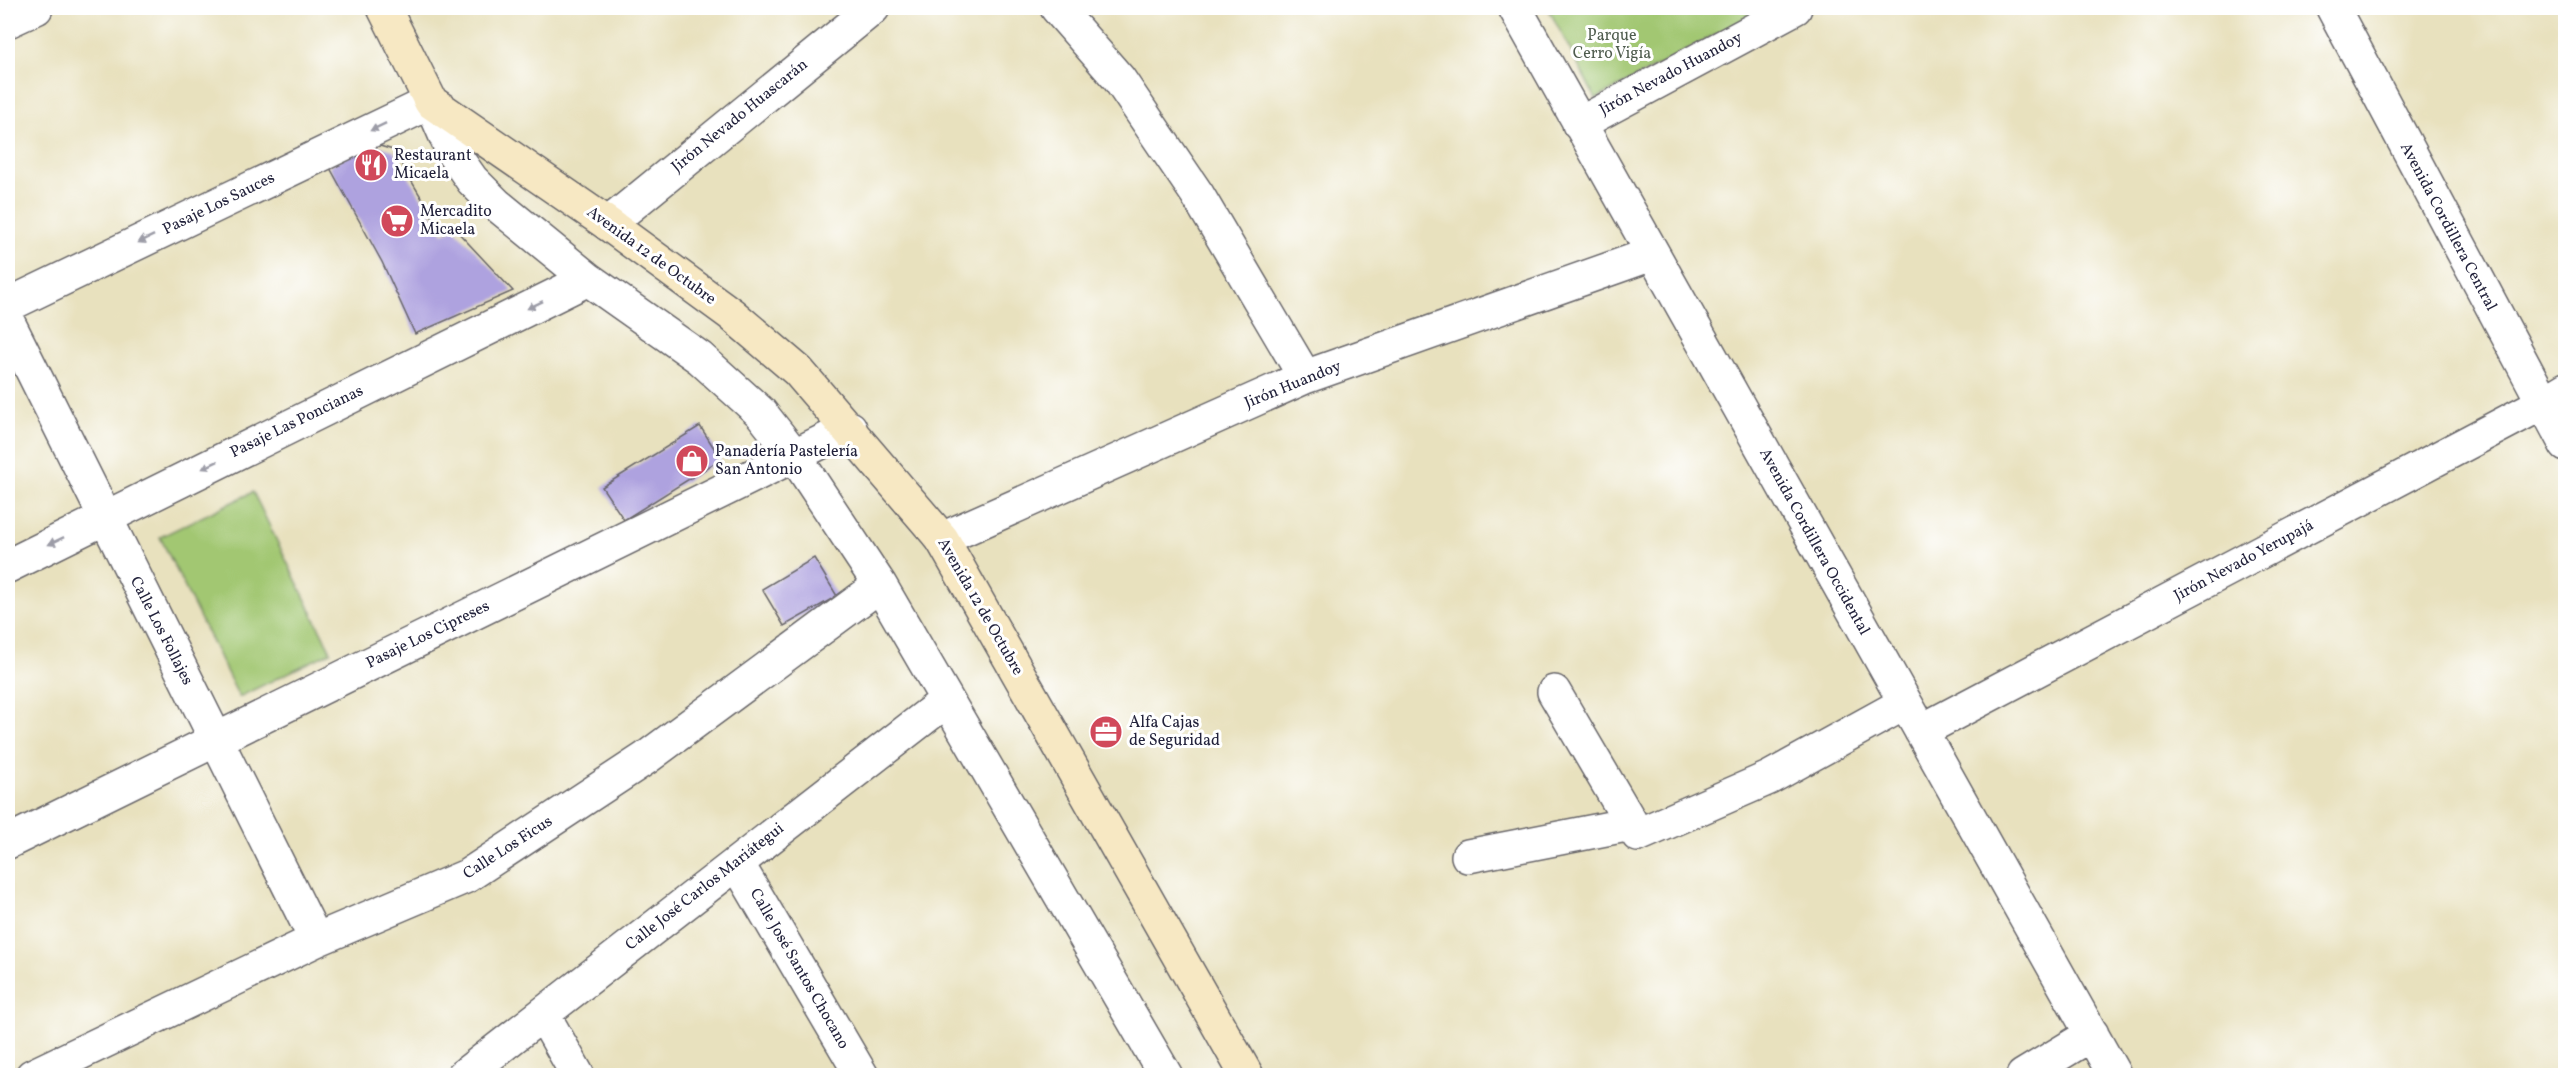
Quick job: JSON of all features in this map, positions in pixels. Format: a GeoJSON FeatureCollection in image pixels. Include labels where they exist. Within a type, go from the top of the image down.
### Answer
{"type":"FeatureCollection","features":[{"type":"Feature","properties":{"kind":"street"},"geometry":{"type":"LineString","coordinates":[[8,21],[36,8]]}},
{"type":"Feature","properties":{"kind":"street","name":"Avenida 12 de Octubre"},"geometry":{"type":"LineString","coordinates":[[384,8],[431,102],[453,153],[472,180],[496,204],[588,279],[700,358],[761,413],[794,455],[880,585],[1166,1076]]}},
{"type":"Feature","properties":{"kind":"street","name":"Jirón Nevado Huascarán"},"geometry":{"type":"LineString","coordinates":[[608,224],[873,8]]}},
{"type":"Feature","properties":{"kind":"street"},"geometry":{"type":"LineString","coordinates":[[1057,8],[1119,79],[1197,194],[1305,377]]}},
{"type":"Feature","properties":{"kind":"street","name":"Avenida Cordillera Occidental"},"geometry":{"type":"LineString","coordinates":[[1515,8],[2115,1076]]}},
{"type":"Feature","properties":{"kind":"street","name":"Jirón Nevado Huandoy"},"geometry":{"type":"LineString","coordinates":[[1579,124],[1795,8]]}},
{"type":"Feature","properties":{"kind":"street","name":"Avenida Cordillera Central"},"geometry":{"type":"LineString","coordinates":[[2332,8],[2553,396],[2565,445]]}},
{"type":"Feature","properties":{"kind":"street","name":"Avenida 12 de Octubre"},"geometry":{"type":"LineString","coordinates":[[431,102],[608,224],[731,314],[798,371],[850,428],[942,539],[1247,1076]]}},
{"type":"Feature","properties":{"kind":"street","name":"Pasaje Los Sauces"},"geometry":{"type":"LineString","coordinates":[[8,305],[431,102]]}},
{"type":"Feature","properties":{"kind":"street","name":"Jirón Huandoy"},"geometry":{"type":"LineString","coordinates":[[942,539],[1305,377],[1652,254]]}},
{"type":"Feature","properties":{"kind":"street","name":"Pasaje Las Poncianas"},"geometry":{"type":"LineString","coordinates":[[8,566],[588,279]]}},
{"type":"Feature","properties":{"kind":"street","name":"Calle Los Follajes"},"geometry":{"type":"LineString","coordinates":[[8,322],[316,940]]}},
{"type":"Feature","properties":{"kind":"street","name":"Jirón Nevado Yerupajá"},"geometry":{"type":"LineString","coordinates":[[1921,731],[2553,396]]}},
{"type":"Feature","properties":{"kind":"street","name":"Pasaje Los Cipreses"},"geometry":{"type":"LineString","coordinates":[[8,842],[850,428]]}},
{"type":"Feature","properties":{"kind":"street","name":"Calle Los Ficus"},"geometry":{"type":"LineString","coordinates":[[32,1076],[316,940],[467,876],[646,758],[880,585]]}},
{"type":"Feature","properties":{"kind":"street"},"geometry":{"type":"LineString","coordinates":[[1554,692],[1638,835],[1769,778],[1905,703]]}},
{"type":"Feature","properties":{"kind":"street","name":"Calle José Carlos Mariátegui"},"geometry":{"type":"LineString","coordinates":[[463,1076],[947,700]]}},
{"type":"Feature","properties":{"kind":"street"},"geometry":{"type":"LineString","coordinates":[[1468,856],[1631,824]]}},
{"type":"Feature","properties":{"kind":"street","name":"Calle José Santos Chocano"},"geometry":{"type":"LineString","coordinates":[[737,863],[862,1076]]}},
{"type":"Feature","properties":{"kind":"street"},"geometry":{"type":"LineString","coordinates":[[543,1014],[578,1076]]}},
{"type":"Feature","properties":{"kind":"street"},"geometry":{"type":"LineString","coordinates":[[2023,1076],[2092,1034]]}},
{"type":"Feature","properties":{"kind":"green space","name":"Parque Cerro Vigía"},"geometry":{"type":"Polygon","coordinates":[[[1548,8],[1766,8],[1596,99],[1548,8]]]}},
{"type":"Feature","properties":{"kind":"green space"},"geometry":{"type":"Polygon","coordinates":[[[253,492],[331,652],[239,697],[160,537],[253,492]]]}},
{"type":"Feature","properties":{"kind":"building"},"geometry":{"type":"Polygon","coordinates":[[[370,143],[393,150],[443,234],[454,228],[513,291],[415,334],[382,262],[329,166],[370,143]]]}},
{"type":"Feature","properties":{"kind":"building"},"geometry":{"type":"Polygon","coordinates":[[[700,426],[721,459],[624,520],[602,487],[700,426]]]}},
{"type":"Feature","properties":{"kind":"building"},"geometry":{"type":"Polygon","coordinates":[[[814,558],[837,596],[784,626],[762,589],[814,558]]]}},
{"type":"Feature","properties":{"kind":"place","name":"Restaurant Micaela"},"geometry":{"type":"Point","coordinates":[371,165]}},
{"type":"Feature","properties":{"kind":"place","name":"Mercadito Micaela"},"geometry":{"type":"Point","coordinates":[397,221]}},
{"type":"Feature","properties":{"kind":"place","name":"Panadería Pastelería San Antonio"},"geometry":{"type":"Point","coordinates":[692,461]}},
{"type":"Feature","properties":{"kind":"place","name":"Alfa Cajas de Seguridad"},"geometry":{"type":"Point","coordinates":[1106,732]}}]}
